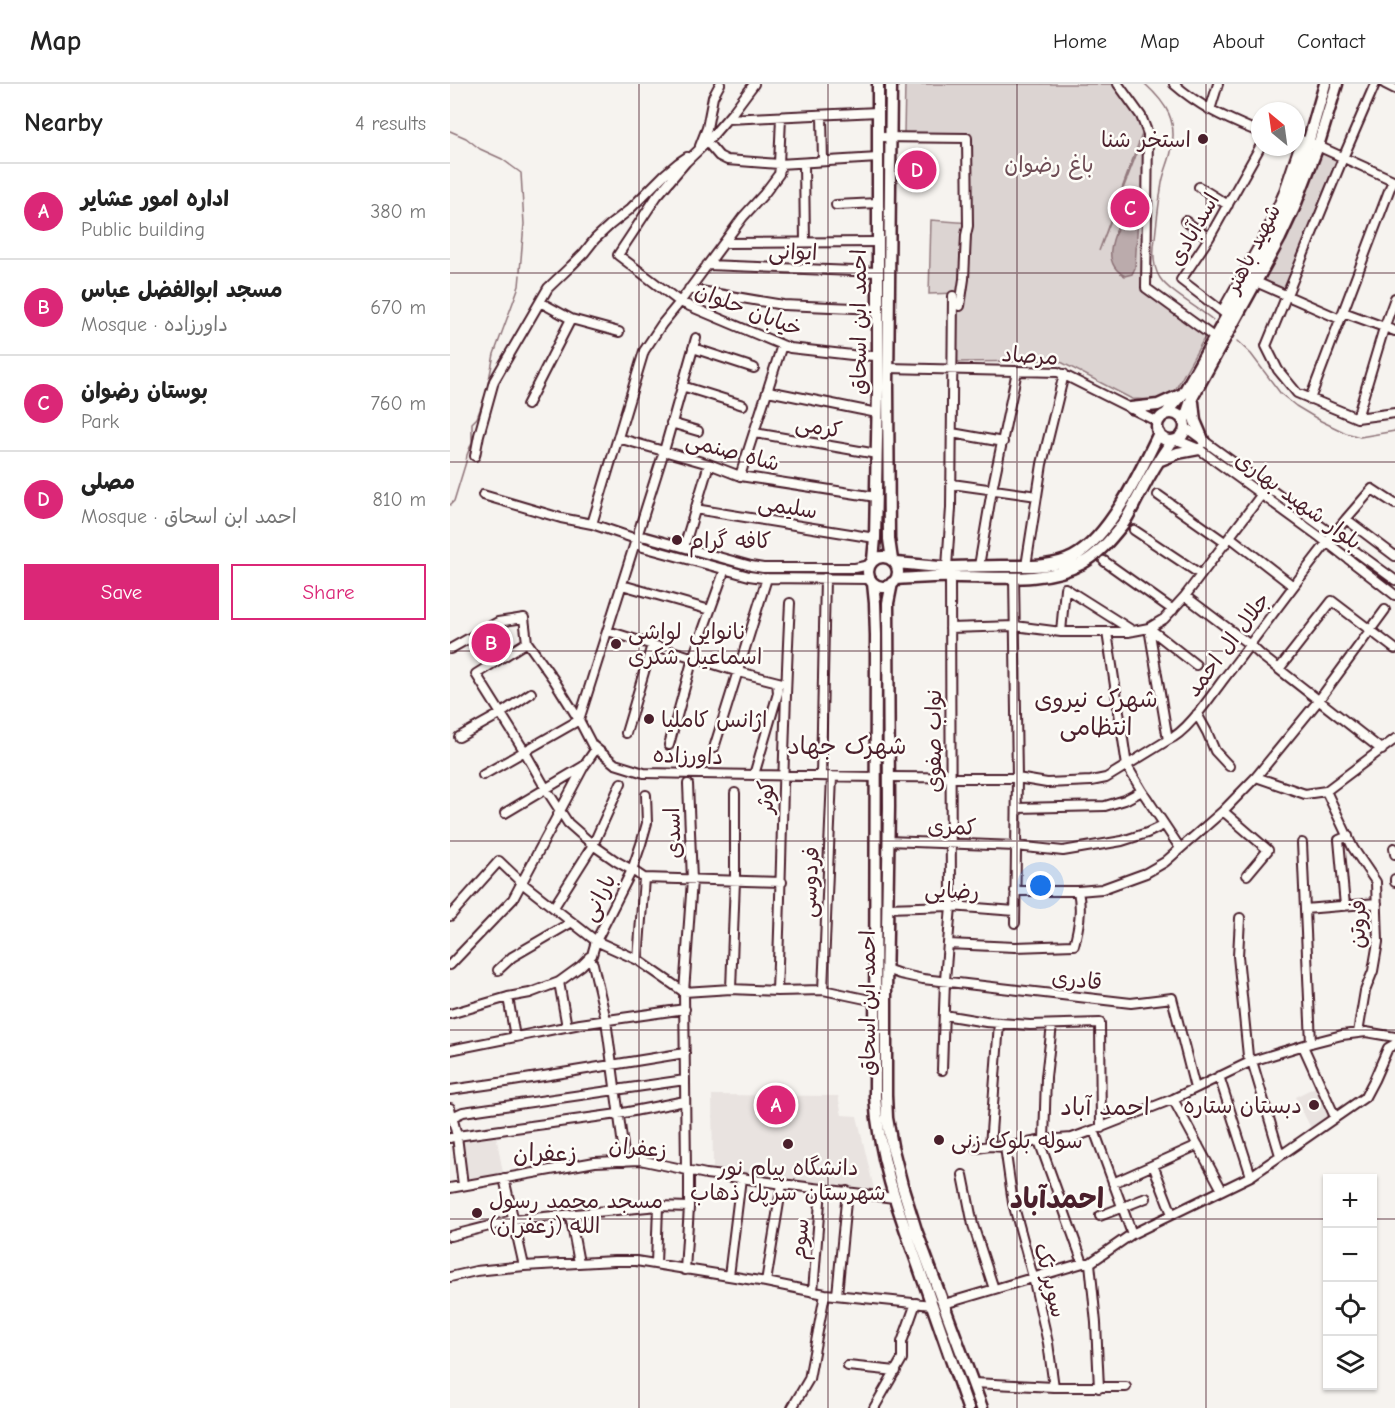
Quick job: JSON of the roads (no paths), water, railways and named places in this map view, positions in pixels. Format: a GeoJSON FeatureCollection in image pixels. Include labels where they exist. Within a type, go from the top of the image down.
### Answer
{"type":"FeatureCollection","features":[{"type":"Feature","properties":{"kind":"main road","name":"احمد ابن اسحاق"},"geometry":{"type":"LineString","coordinates":[[871,563],[875,538],[877,454],[878,84]]}},
{"type":"Feature","properties":{"kind":"main road","name":"احمد ابن اسحاق"},"geometry":{"type":"LineString","coordinates":[[891,84],[889,539],[894,562]]}},
{"type":"Feature","properties":{"kind":"main road","name":"شهید باهنر"},"geometry":{"type":"LineString","coordinates":[[894,562],[948,572],[1011,573],[1075,556],[1087,548],[1103,531],[1115,516],[1148,456],[1161,423],[1188,396],[1219,340],[1228,315],[1273,234],[1295,183],[1326,84]]}},
{"type":"Feature","properties":{"kind":"main road","name":"شهید باهنر"},"geometry":{"type":"LineString","coordinates":[[1228,315],[1256,282],[1294,208],[1306,142],[1337,84]]}},
{"type":"Feature","properties":{"kind":"main road","name":"شهید باهنر"},"geometry":{"type":"LineString","coordinates":[[1185,424],[1188,396]]}},
{"type":"Feature","properties":{"kind":"main road"},"geometry":{"type":"LineString","coordinates":[[1131,408],[1158,405],[1188,396],[1202,446],[1158,461]]}},
{"type":"Feature","properties":{"kind":"main road"},"geometry":{"type":"LineString","coordinates":[[1174,413],[1185,424],[1183,435],[1174,441],[1164,439],[1161,423],[1174,413]]}},
{"type":"Feature","properties":{"kind":"main road","name":"شهید باهنر"},"geometry":{"type":"LineString","coordinates":[[1027,569],[1052,574],[1067,571],[1095,555],[1125,521],[1158,461],[1174,441]]}},
{"type":"Feature","properties":{"kind":"main road"},"geometry":{"type":"LineString","coordinates":[[880,557],[889,558],[894,562],[898,571],[894,581],[883,587],[872,581],[868,574],[871,563],[880,557]]}},
{"type":"Feature","properties":{"kind":"main road","name":"شهید باهنر"},"geometry":{"type":"LineString","coordinates":[[894,581],[979,566],[1011,573]]}},
{"type":"Feature","properties":{"kind":"main road","name":"احمد ابن اسحاق"},"geometry":{"type":"LineString","coordinates":[[872,581],[875,603],[876,777],[881,968]]}},
{"type":"Feature","properties":{"kind":"main road","name":"احمد ابن اسحاق"},"geometry":{"type":"LineString","coordinates":[[894,581],[888,603],[887,908],[879,995],[876,1121],[894,1198],[968,1408]]}},
{"type":"Feature","properties":{"kind":"main road","name":"احمد ابن اسحاق"},"geometry":{"type":"LineString","coordinates":[[879,995],[887,1118],[892,1146],[912,1219],[982,1408]]}},
{"type":"Feature","properties":{"kind":"street"},"geometry":{"type":"LineString","coordinates":[[698,151],[707,128],[713,97],[720,84]]}},
{"type":"Feature","properties":{"kind":"street"},"geometry":{"type":"LineString","coordinates":[[475,456],[494,381],[548,288],[610,225],[678,163],[698,151],[734,112],[754,84]]}},
{"type":"Feature","properties":{"kind":"street"},"geometry":{"type":"LineString","coordinates":[[1118,84],[1141,116],[1148,134],[1146,288],[1219,340]]}},
{"type":"Feature","properties":{"kind":"street"},"geometry":{"type":"LineString","coordinates":[[1174,84],[1186,95],[1210,110],[1251,129]]}},
{"type":"Feature","properties":{"kind":"street"},"geometry":{"type":"LineString","coordinates":[[1210,110],[1218,84]]}},
{"type":"Feature","properties":{"kind":"street"},"geometry":{"type":"LineString","coordinates":[[1375,84],[1266,346],[1278,370],[1297,393],[1357,418],[1395,413]]}},
{"type":"Feature","properties":{"kind":"street"},"geometry":{"type":"LineString","coordinates":[[1385,84],[1395,89]]}},
{"type":"Feature","properties":{"kind":"street"},"geometry":{"type":"LineString","coordinates":[[726,119],[878,112]]}},
{"type":"Feature","properties":{"kind":"street"},"geometry":{"type":"LineString","coordinates":[[822,116],[823,161]]}},
{"type":"Feature","properties":{"kind":"street"},"geometry":{"type":"LineString","coordinates":[[592,524],[644,351],[743,217],[764,195],[779,174],[781,117]]}},
{"type":"Feature","properties":{"kind":"street"},"geometry":{"type":"LineString","coordinates":[[878,137],[967,138],[968,226],[960,306]]}},
{"type":"Feature","properties":{"kind":"street"},"geometry":{"type":"LineString","coordinates":[[707,142],[719,156],[726,160],[779,164],[878,158]]}},
{"type":"Feature","properties":{"kind":"street"},"geometry":{"type":"LineString","coordinates":[[1306,142],[1394,181],[1310,399]]}},
{"type":"Feature","properties":{"kind":"street","name":"خیابان حلوان"},"geometry":{"type":"LineString","coordinates":[[698,151],[657,196],[618,255],[680,302],[782,345],[841,354],[878,356]]}},
{"type":"Feature","properties":{"kind":"street","name":"اسدآبادی"},"geometry":{"type":"LineString","coordinates":[[1228,315],[1181,280],[1209,238],[1255,156]]}},
{"type":"Feature","properties":{"kind":"street"},"geometry":{"type":"LineString","coordinates":[[804,163],[805,242]]}},
{"type":"Feature","properties":{"kind":"street"},"geometry":{"type":"LineString","coordinates":[[1199,187],[1228,205]]}},
{"type":"Feature","properties":{"kind":"street"},"geometry":{"type":"LineString","coordinates":[[836,205],[878,203]]}},
{"type":"Feature","properties":{"kind":"street"},"geometry":{"type":"LineString","coordinates":[[1185,220],[1209,238]]}},
{"type":"Feature","properties":{"kind":"street"},"geometry":{"type":"LineString","coordinates":[[724,243],[878,242]]}},
{"type":"Feature","properties":{"kind":"street","name":"ایوانی"},"geometry":{"type":"LineString","coordinates":[[707,265],[878,272]]}},
{"type":"Feature","properties":{"kind":"street"},"geometry":{"type":"LineString","coordinates":[[1256,282],[1342,315],[1395,331]]}},
{"type":"Feature","properties":{"kind":"street"},"geometry":{"type":"LineString","coordinates":[[689,289],[783,305],[878,309]]}},
{"type":"Feature","properties":{"kind":"street","name":"نواب صفوی"},"geometry":{"type":"LineString","coordinates":[[942,1070],[945,980],[951,906],[948,572],[952,484],[953,296]]}},
{"type":"Feature","properties":{"kind":"street"},"geometry":{"type":"LineString","coordinates":[[1357,418],[1395,298]]}},
{"type":"Feature","properties":{"kind":"street"},"geometry":{"type":"LineString","coordinates":[[540,302],[571,318],[619,332]]}},
{"type":"Feature","properties":{"kind":"street"},"geometry":{"type":"LineString","coordinates":[[527,405],[571,318]]}},
{"type":"Feature","properties":{"kind":"street"},"geometry":{"type":"LineString","coordinates":[[483,776],[577,722],[608,631],[696,338]]}},
{"type":"Feature","properties":{"kind":"street"},"geometry":{"type":"LineString","coordinates":[[740,476],[782,345]]}},
{"type":"Feature","properties":{"kind":"street"},"geometry":{"type":"LineString","coordinates":[[693,348],[754,368]]}},
{"type":"Feature","properties":{"kind":"street","name":"مرصاد"},"geometry":{"type":"LineString","coordinates":[[888,368],[1058,372],[1161,423]]}},
{"type":"Feature","properties":{"kind":"street"},"geometry":{"type":"LineString","coordinates":[[979,566],[1017,371]]}},
{"type":"Feature","properties":{"kind":"street"},"geometry":{"type":"LineString","coordinates":[[1027,569],[1042,464],[1064,374]]}},
{"type":"Feature","properties":{"kind":"street"},"geometry":{"type":"LineString","coordinates":[[682,386],[743,405]]}},
{"type":"Feature","properties":{"kind":"street"},"geometry":{"type":"LineString","coordinates":[[768,391],[877,413]]}},
{"type":"Feature","properties":{"kind":"street"},"geometry":{"type":"LineString","coordinates":[[671,423],[698,431]]}},
{"type":"Feature","properties":{"kind":"street","name":"بلوار شهید بهاری"},"geometry":{"type":"LineString","coordinates":[[1185,424],[1202,446],[1395,595]]}},
{"type":"Feature","properties":{"kind":"street","name":"کرمی"},"geometry":{"type":"LineString","coordinates":[[755,433],[877,454]]}},
{"type":"Feature","properties":{"kind":"street"},"geometry":{"type":"LineString","coordinates":[[952,433],[1003,442]]}},
{"type":"Feature","properties":{"kind":"street","name":"شاه صنمی"},"geometry":{"type":"LineString","coordinates":[[618,438],[709,464],[740,476],[876,497]]}},
{"type":"Feature","properties":{"kind":"street","name":"بلوار شهید بهاری"},"geometry":{"type":"LineString","coordinates":[[1174,441],[1202,446],[1395,580]]}},
{"type":"Feature","properties":{"kind":"street"},"geometry":{"type":"LineString","coordinates":[[684,547],[709,464]]}},
{"type":"Feature","properties":{"kind":"street"},"geometry":{"type":"LineString","coordinates":[[952,484],[1037,496]]}},
{"type":"Feature","properties":{"kind":"street","name":"جلال ال احمد"},"geometry":{"type":"LineString","coordinates":[[889,777],[1017,778],[1047,783],[1106,778],[1175,738],[1197,714],[1327,542],[1372,489],[1395,504]]}},
{"type":"Feature","properties":{"kind":"street"},"geometry":{"type":"LineString","coordinates":[[950,628],[1015,626],[1061,632],[1107,632],[1149,628],[1164,619],[1185,596],[1262,494]]}},
{"type":"Feature","properties":{"kind":"street"},"geometry":{"type":"LineString","coordinates":[[483,495],[561,518],[592,524],[636,539],[640,536],[646,537],[751,566],[855,568],[871,563]]}},
{"type":"Feature","properties":{"kind":"street"},"geometry":{"type":"LineString","coordinates":[[1158,495],[1228,540],[1293,586]]}},
{"type":"Feature","properties":{"kind":"street","name":"سلیمی"},"geometry":{"type":"LineString","coordinates":[[695,509],[875,538]]}},
{"type":"Feature","properties":{"kind":"street"},"geometry":{"type":"LineString","coordinates":[[1346,519],[1395,556]]}},
{"type":"Feature","properties":{"kind":"street"},"geometry":{"type":"LineString","coordinates":[[1134,530],[1200,574]]}},
{"type":"Feature","properties":{"kind":"street"},"geometry":{"type":"LineString","coordinates":[[636,539],[637,544],[643,547],[749,576],[872,581]]}},
{"type":"Feature","properties":{"kind":"street"},"geometry":{"type":"LineString","coordinates":[[1104,561],[1173,610]]}},
{"type":"Feature","properties":{"kind":"street"},"geometry":{"type":"LineString","coordinates":[[669,745],[693,658],[725,569]]}},
{"type":"Feature","properties":{"kind":"street"},"geometry":{"type":"LineString","coordinates":[[1011,573],[1015,626],[1017,778],[1015,924]]}},
{"type":"Feature","properties":{"kind":"street"},"geometry":{"type":"LineString","coordinates":[[714,748],[767,578]]}},
{"type":"Feature","properties":{"kind":"street"},"geometry":{"type":"LineString","coordinates":[[821,776],[825,578]]}},
{"type":"Feature","properties":{"kind":"street"},"geometry":{"type":"LineString","coordinates":[[622,585],[710,610]]}},
{"type":"Feature","properties":{"kind":"street"},"geometry":{"type":"LineString","coordinates":[[1061,632],[1065,588],[1133,631]]}},
{"type":"Feature","properties":{"kind":"street"},"geometry":{"type":"LineString","coordinates":[[1185,596],[1382,750]]}},
{"type":"Feature","properties":{"kind":"street"},"geometry":{"type":"LineString","coordinates":[[1279,669],[1332,601],[1395,649]]}},
{"type":"Feature","properties":{"kind":"street","name":"کوثر"},"geometry":{"type":"LineString","coordinates":[[777,991],[790,603]]}},
{"type":"Feature","properties":{"kind":"street"},"geometry":{"type":"LineString","coordinates":[[1015,891],[1102,889],[1146,873],[1165,862],[1223,811],[1256,777],[1319,700],[1386,610]]}},
{"type":"Feature","properties":{"kind":"street","name":"داورزاده"},"geometry":{"type":"LineString","coordinates":[[450,649],[498,622],[524,618],[527,642],[554,680],[592,745],[615,764],[645,773],[876,777]]}},
{"type":"Feature","properties":{"kind":"street"},"geometry":{"type":"LineString","coordinates":[[1149,628],[1196,665]]}},
{"type":"Feature","properties":{"kind":"street"},"geometry":{"type":"LineString","coordinates":[[1149,628],[1168,740]]}},
{"type":"Feature","properties":{"kind":"street"},"geometry":{"type":"LineString","coordinates":[[608,631],[739,672],[786,684]]}},
{"type":"Feature","properties":{"kind":"street"},"geometry":{"type":"LineString","coordinates":[[1107,632],[1127,766],[1180,848]]}},
{"type":"Feature","properties":{"kind":"street"},"geometry":{"type":"LineString","coordinates":[[527,642],[476,674],[568,823],[593,845],[644,878],[782,882]]}},
{"type":"Feature","properties":{"kind":"street"},"geometry":{"type":"LineString","coordinates":[[626,733],[652,645]]}},
{"type":"Feature","properties":{"kind":"street"},"geometry":{"type":"LineString","coordinates":[[754,775],[778,693],[777,682]]}},
{"type":"Feature","properties":{"kind":"street"},"geometry":{"type":"LineString","coordinates":[[459,737],[531,693]]}},
{"type":"Feature","properties":{"kind":"street"},"geometry":{"type":"LineString","coordinates":[[1197,714],[1215,751],[1229,766]]}},
{"type":"Feature","properties":{"kind":"street"},"geometry":{"type":"LineString","coordinates":[[1256,777],[1305,794],[1326,791],[1395,739]]}},
{"type":"Feature","properties":{"kind":"street"},"geometry":{"type":"LineString","coordinates":[[450,965],[513,899],[593,753]]}},
{"type":"Feature","properties":{"kind":"street"},"geometry":{"type":"LineString","coordinates":[[505,813],[584,766]]}},
{"type":"Feature","properties":{"kind":"street","name":"فردوسی"},"geometry":{"type":"LineString","coordinates":[[823,990],[832,777]]}},
{"type":"Feature","properties":{"kind":"street"},"geometry":{"type":"LineString","coordinates":[[554,907],[593,845],[621,783]]}},
{"type":"Feature","properties":{"kind":"street","name":"اسدی"},"geometry":{"type":"LineString","coordinates":[[685,1270],[689,1207],[684,992],[692,880],[688,784]]}},
{"type":"Feature","properties":{"kind":"street"},"geometry":{"type":"LineString","coordinates":[[1017,808],[1105,806],[1125,800],[1142,791]]}},
{"type":"Feature","properties":{"kind":"street","name":"فروتن"},"geometry":{"type":"LineString","coordinates":[[1326,791],[1353,848],[1376,882],[1378,942],[1373,971],[1365,991],[1358,1034]]}},
{"type":"Feature","properties":{"kind":"street"},"geometry":{"type":"LineString","coordinates":[[731,989],[735,793]]}},
{"type":"Feature","properties":{"kind":"street","name":"بارانی"},"geometry":{"type":"LineString","coordinates":[[589,957],[632,870],[647,823],[646,795]]}},
{"type":"Feature","properties":{"kind":"street"},"geometry":{"type":"LineString","coordinates":[[1223,811],[1268,850],[1247,874]]}},
{"type":"Feature","properties":{"kind":"street","name":"کمری"},"geometry":{"type":"LineString","coordinates":[[888,841],[1016,846],[1063,851],[1122,841],[1164,825]]}},
{"type":"Feature","properties":{"kind":"street"},"geometry":{"type":"LineString","coordinates":[[1345,906],[1339,840],[1348,836]]}},
{"type":"Feature","properties":{"kind":"street"},"geometry":{"type":"LineString","coordinates":[[1302,843],[1307,1044],[1335,1117]]}},
{"type":"Feature","properties":{"kind":"street"},"geometry":{"type":"LineString","coordinates":[[1394,848],[1395,854]]}},
{"type":"Feature","properties":{"kind":"street"},"geometry":{"type":"LineString","coordinates":[[450,916],[499,861],[522,883],[596,941],[638,960],[684,992],[731,989],[823,990],[879,995]]}},
{"type":"Feature","properties":{"kind":"street"},"geometry":{"type":"LineString","coordinates":[[638,960],[644,878]]}},
{"type":"Feature","properties":{"kind":"street"},"geometry":{"type":"LineString","coordinates":[[948,944],[1015,948],[1074,945],[1080,922],[1078,891]]}},
{"type":"Feature","properties":{"kind":"street"},"geometry":{"type":"LineString","coordinates":[[1305,909],[1377,903]]}},
{"type":"Feature","properties":{"kind":"street","name":"رضایی"},"geometry":{"type":"LineString","coordinates":[[887,908],[951,906],[1015,911]]}},
{"type":"Feature","properties":{"kind":"street"},"geometry":{"type":"LineString","coordinates":[[1240,918],[1238,956],[1248,1056],[1252,1061],[1280,1155]]}},
{"type":"Feature","properties":{"kind":"street"},"geometry":{"type":"LineString","coordinates":[[498,970],[512,957],[572,922]]}},
{"type":"Feature","properties":{"kind":"street"},"geometry":{"type":"LineString","coordinates":[[450,1014],[530,993],[559,982],[589,957],[606,1020],[625,1161]]}},
{"type":"Feature","properties":{"kind":"street","name":"قادری"},"geometry":{"type":"LineString","coordinates":[[881,968],[923,978],[1131,1003],[1172,998],[1195,1088]]}},
{"type":"Feature","properties":{"kind":"street"},"geometry":{"type":"LineString","coordinates":[[559,982],[567,1027]]}},
{"type":"Feature","properties":{"kind":"street"},"geometry":{"type":"LineString","coordinates":[[508,998],[515,1037]]}},
{"type":"Feature","properties":{"kind":"street"},"geometry":{"type":"LineString","coordinates":[[450,1050],[606,1020],[685,1009]]}},
{"type":"Feature","properties":{"kind":"street"},"geometry":{"type":"LineString","coordinates":[[944,1015],[999,1023],[1052,1025],[1101,1023],[1098,1129],[1113,1183],[1132,1233]]}},
{"type":"Feature","properties":{"kind":"street"},"geometry":{"type":"LineString","coordinates":[[990,1146],[999,1023]]}},
{"type":"Feature","properties":{"kind":"street"},"geometry":{"type":"LineString","coordinates":[[1052,1025],[1041,1141],[1087,1263],[1096,1323],[1099,1388]]}},
{"type":"Feature","properties":{"kind":"street"},"geometry":{"type":"LineString","coordinates":[[977,1148],[1005,1147],[1071,1138],[1173,1099],[1252,1061],[1307,1044],[1342,1035],[1366,1032],[1395,1037]]}},
{"type":"Feature","properties":{"kind":"street"},"geometry":{"type":"LineString","coordinates":[[944,1304],[1087,1263],[1132,1233],[1251,1176],[1365,1097],[1388,1048],[1395,1044]]}},
{"type":"Feature","properties":{"kind":"street"},"geometry":{"type":"LineString","coordinates":[[450,1090],[685,1053]]}},
{"type":"Feature","properties":{"kind":"street"},"geometry":{"type":"LineString","coordinates":[[1219,1076],[1251,1176]]}},
{"type":"Feature","properties":{"kind":"street"},"geometry":{"type":"LineString","coordinates":[[451,1118],[463,1112],[685,1080]]}},
{"type":"Feature","properties":{"kind":"street"},"geometry":{"type":"LineString","coordinates":[[1173,1099],[1222,1190]]}},
{"type":"Feature","properties":{"kind":"street"},"geometry":{"type":"LineString","coordinates":[[453,1137],[618,1114],[686,1101]]}},
{"type":"Feature","properties":{"kind":"street"},"geometry":{"type":"LineString","coordinates":[[450,1108],[453,1137],[464,1185]]}},
{"type":"Feature","properties":{"kind":"street"},"geometry":{"type":"LineString","coordinates":[[1113,1183],[1198,1145]]}},
{"type":"Feature","properties":{"kind":"street","name":"سوپر تک"},"geometry":{"type":"LineString","coordinates":[[1005,1147],[1013,1203],[1048,1343],[1054,1387]]}},
{"type":"Feature","properties":{"kind":"street","name":"زعفران"},"geometry":{"type":"LineString","coordinates":[[450,1188],[596,1162],[640,1161],[706,1174],[894,1198]]}},
{"type":"Feature","properties":{"kind":"street"},"geometry":{"type":"LineString","coordinates":[[1153,1165],[1172,1214]]}},
{"type":"Feature","properties":{"kind":"street"},"geometry":{"type":"LineString","coordinates":[[963,1174],[973,1225],[994,1289]]}},
{"type":"Feature","properties":{"kind":"street"},"geometry":{"type":"LineString","coordinates":[[504,1178],[524,1266]]}},
{"type":"Feature","properties":{"kind":"street"},"geometry":{"type":"LineString","coordinates":[[729,1276],[741,1178]]}},
{"type":"Feature","properties":{"kind":"street"},"geometry":{"type":"LineString","coordinates":[[766,1282],[782,1184]]}},
{"type":"Feature","properties":{"kind":"street","name":"سوم"},"geometry":{"type":"LineString","coordinates":[[813,1292],[820,1189]]}},
{"type":"Feature","properties":{"kind":"street"},"geometry":{"type":"LineString","coordinates":[[837,1295],[846,1191]]}},
{"type":"Feature","properties":{"kind":"street"},"geometry":{"type":"LineString","coordinates":[[1100,1216],[1146,1198]]}},
{"type":"Feature","properties":{"kind":"street"},"geometry":{"type":"LineString","coordinates":[[450,1236],[513,1220],[658,1206],[689,1207]]}},
{"type":"Feature","properties":{"kind":"street"},"geometry":{"type":"LineString","coordinates":[[656,1264],[658,1206]]}},
{"type":"Feature","properties":{"kind":"street"},"geometry":{"type":"LineString","coordinates":[[570,1215],[579,1263]]}},
{"type":"Feature","properties":{"kind":"street"},"geometry":{"type":"LineString","coordinates":[[450,1277],[476,1271],[524,1266],[614,1260],[656,1264],[825,1294],[932,1305]]}},
{"type":"Feature","properties":{"kind":"street"},"geometry":{"type":"LineString","coordinates":[[792,1408],[809,1379],[825,1294]]}},
{"type":"Feature","properties":{"kind":"street"},"geometry":{"type":"LineString","coordinates":[[874,1408],[902,1359],[902,1342],[916,1303]]}},
{"type":"Feature","properties":{"kind":"street"},"geometry":{"type":"LineString","coordinates":[[848,1366],[896,1371]]}},
{"type":"Feature","properties":{"kind":"street"},"geometry":{"type":"LineString","coordinates":[[973,1383],[1054,1387],[1126,1387]]}},
{"type":"Feature","properties":{"kind":"waterway"},"geometry":{"type":"LineString","coordinates":[[1145,84],[1165,106],[1173,131],[1171,152],[1163,179],[1158,210],[1154,248],[1156,269],[1160,278],[1170,289],[1213,320]]}},
{"type":"Feature","properties":{"kind":"waterway"},"geometry":{"type":"LineString","coordinates":[[450,131],[502,159],[521,173],[524,224],[520,271]]}},
{"type":"Feature","properties":{"kind":"waterway"},"geometry":{"type":"LineString","coordinates":[[450,505],[454,501],[472,442],[472,423],[477,418],[487,390],[494,354],[519,286],[520,275]]}},
{"type":"Feature","properties":{"kind":"waterway"},"geometry":{"type":"LineString","coordinates":[[1237,341],[1251,354],[1281,394],[1321,421],[1360,437],[1395,431]]}},
{"type":"Feature","properties":{"kind":"place","name":"استخر شنا"},"geometry":{"type":"Point","coordinates":[1203,139]}},
{"type":"Feature","properties":{"kind":"place","name":"مصلی"},"geometry":{"type":"Point","coordinates":[917,170]}},
{"type":"Feature","properties":{"kind":"place","name":"بوستان رضوان"},"geometry":{"type":"Point","coordinates":[1130,208]}},
{"type":"Feature","properties":{"kind":"place","name":"کافه گرام"},"geometry":{"type":"Point","coordinates":[677,540]}},
{"type":"Feature","properties":{"kind":"place","name":"مسجد ابوالفضل عباس"},"geometry":{"type":"Point","coordinates":[491,643]}},
{"type":"Feature","properties":{"kind":"place","name":"نانوایی لواشی اسماعیل شکری"},"geometry":{"type":"Point","coordinates":[616,644]}},
{"type":"Feature","properties":{"kind":"place","name":"اژانس کاملیا"},"geometry":{"type":"Point","coordinates":[649,719]}},
{"type":"Feature","properties":{"kind":"place","name":"اداره امور عشایر"},"geometry":{"type":"Point","coordinates":[776,1105]}},
{"type":"Feature","properties":{"kind":"place","name":"دبستان ستاره"},"geometry":{"type":"Point","coordinates":[1314,1105]}},
{"type":"Feature","properties":{"kind":"place","name":"سوله بلوک زنی"},"geometry":{"type":"Point","coordinates":[939,1140]}},
{"type":"Feature","properties":{"kind":"place","name":"دانشگاه پیام نور شهرستان سرپل ذهاب"},"geometry":{"type":"Point","coordinates":[788,1144]}},
{"type":"Feature","properties":{"kind":"place","name":"مسجد محمد رسول الله (زعفران)"},"geometry":{"type":"Point","coordinates":[477,1213]}},
{"type":"Feature","properties":{"kind":"district","name":"شهرک نیروی انتظامی"},"geometry":{"type":"Point","coordinates":[1096,713]}},
{"type":"Feature","properties":{"kind":"district","name":"شهرک جهاد"},"geometry":{"type":"Point","coordinates":[847,746]}},
{"type":"Feature","properties":{"kind":"district","name":"احمد آباد"},"geometry":{"type":"Point","coordinates":[1105,1107]}},
{"type":"Feature","properties":{"kind":"district","name":"زعفران"},"geometry":{"type":"Point","coordinates":[545,1153]}},
{"type":"Feature","properties":{"kind":"district","name":"احمدآباد"},"geometry":{"type":"Point","coordinates":[1057,1198]}},
{"type":"Feature","properties":{"kind":"park label","name":"باغ رضوان"},"geometry":{"type":"Point","coordinates":[1049,164]}}]}
